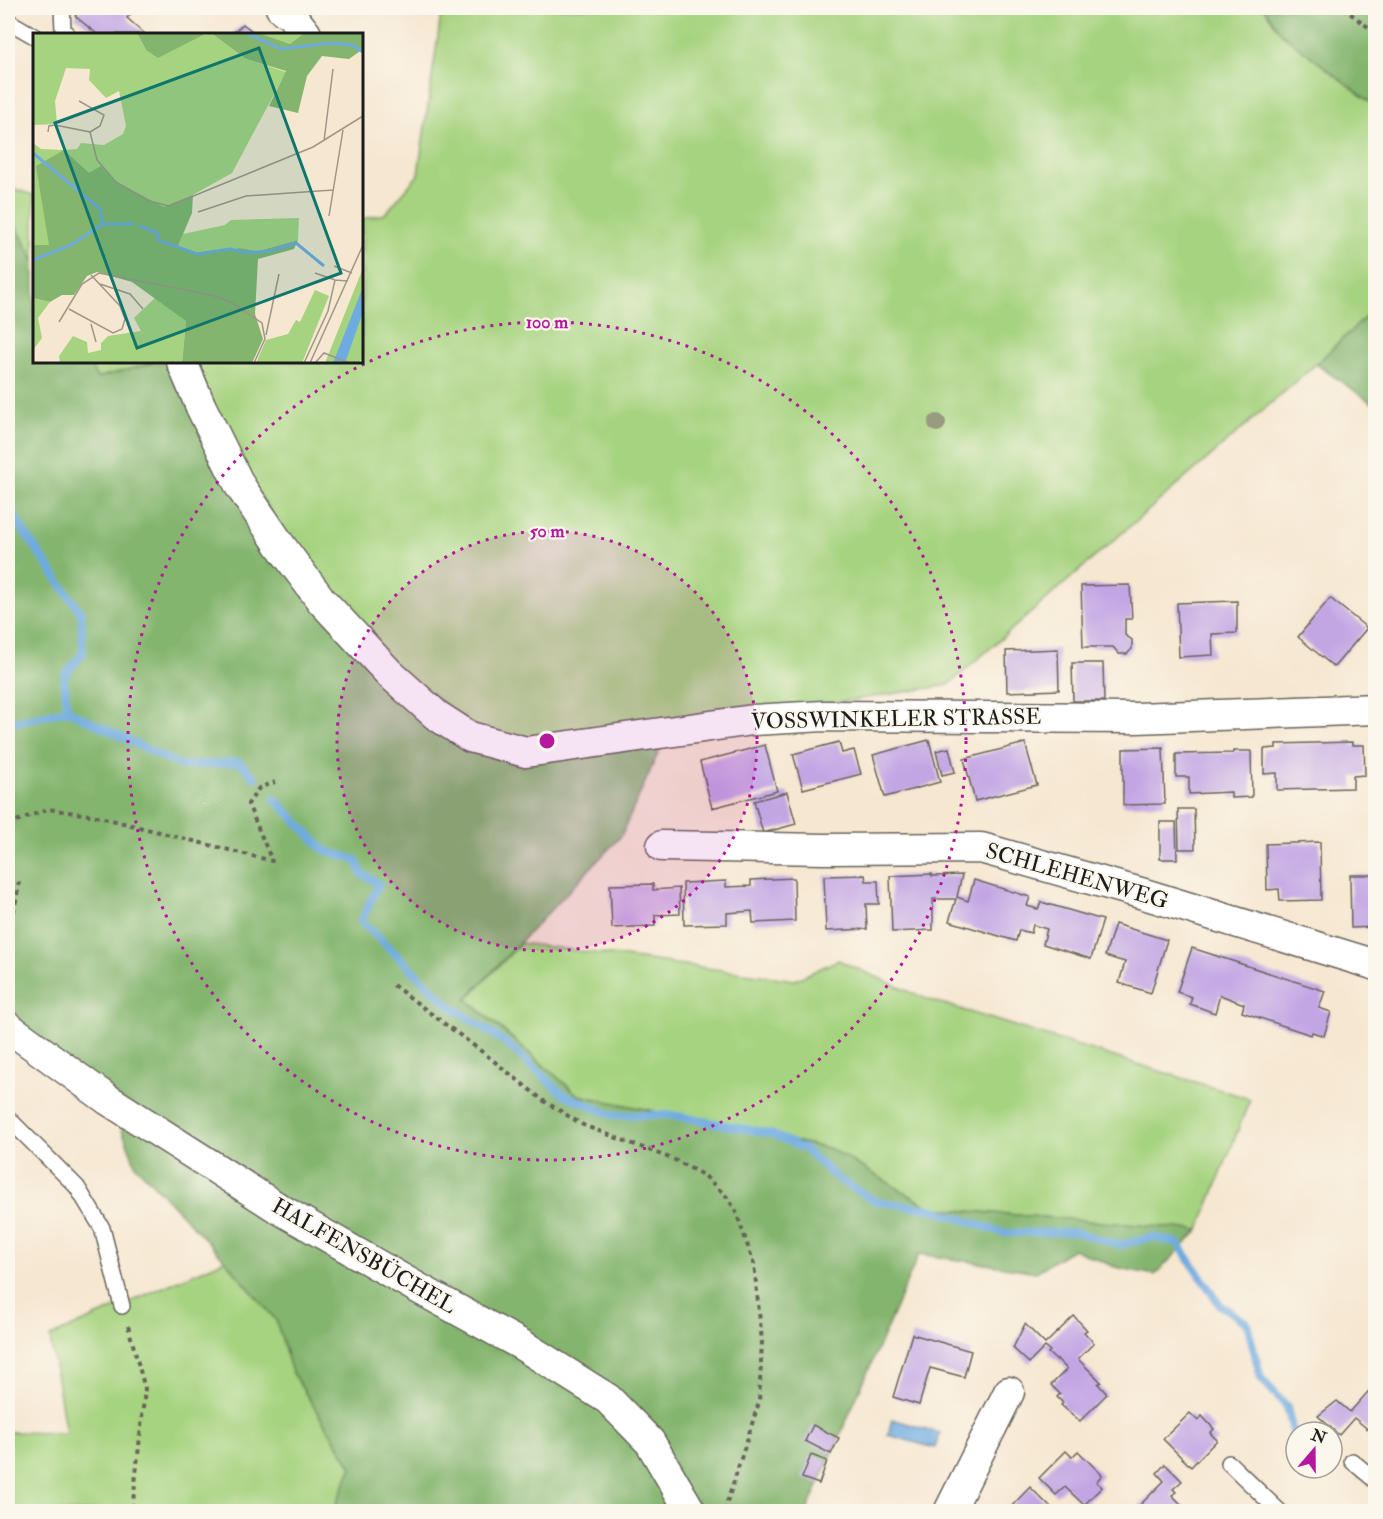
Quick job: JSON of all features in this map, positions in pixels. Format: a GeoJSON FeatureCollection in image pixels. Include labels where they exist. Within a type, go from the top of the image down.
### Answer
{"type":"FeatureCollection","features":[{"type":"Feature","properties":{"kind":"street"},"geometry":{"type":"LineString","coordinates":[[281,8],[292,16],[305,33]]}},
{"type":"Feature","properties":{"kind":"street","name":"VOSSWINKELER STRASSE"},"geometry":{"type":"LineString","coordinates":[[182,363],[201,407],[240,486],[321,600],[390,673],[436,715],[470,736],[501,746],[526,752],[753,720],[824,716],[1136,718],[1376,709]]}},
{"type":"Feature","properties":{"kind":"street","name":"SCHLEHENWEG"},"geometry":{"type":"LineString","coordinates":[[662,846],[825,849],[981,848],[1144,894],[1376,965]]}},
{"type":"Feature","properties":{"kind":"street","name":"HALFENSBÜCHEL"},"geometry":{"type":"LineString","coordinates":[[8,1027],[107,1099],[278,1208],[522,1345],[608,1399],[650,1442],[692,1512]]}},
{"type":"Feature","properties":{"kind":"street"},"geometry":{"type":"LineString","coordinates":[[948,1512],[1009,1392]]}},
{"type":"Feature","properties":{"kind":"lane"},"geometry":{"type":"LineString","coordinates":[[62,8],[63,30],[66,33]]}},
{"type":"Feature","properties":{"kind":"lane"},"geometry":{"type":"LineString","coordinates":[[8,21],[33,35]]}},
{"type":"Feature","properties":{"kind":"lane"},"geometry":{"type":"LineString","coordinates":[[8,1118],[77,1187],[102,1228],[122,1306]]}},
{"type":"Feature","properties":{"kind":"lane"},"geometry":{"type":"LineString","coordinates":[[1352,1461],[1376,1481]]}},
{"type":"Feature","properties":{"kind":"lane"},"geometry":{"type":"LineString","coordinates":[[1229,1463],[1280,1512]]}},
{"type":"Feature","properties":{"kind":"path"},"geometry":{"type":"LineString","coordinates":[[1343,8],[1376,33]]}},
{"type":"Feature","properties":{"kind":"path"},"geometry":{"type":"LineString","coordinates":[[8,824],[48,809],[96,816],[272,861],[248,804],[259,788],[275,782]]}},
{"type":"Feature","properties":{"kind":"path"},"geometry":{"type":"LineString","coordinates":[[8,881],[19,884],[14,911],[8,917]]}},
{"type":"Feature","properties":{"kind":"path"},"geometry":{"type":"LineString","coordinates":[[393,986],[544,1101],[583,1125],[675,1160],[705,1176],[726,1196],[735,1209],[754,1264],[762,1341],[759,1402],[724,1512]]}},
{"type":"Feature","properties":{"kind":"path"},"geometry":{"type":"LineString","coordinates":[[122,1306],[145,1389],[132,1512]]}},
{"type":"Feature","properties":{"kind":"green space"},"geometry":{"type":"Polygon","coordinates":[[[442,8],[1264,8],[1281,33],[1375,106],[1375,308],[1316,364],[948,685],[526,752],[470,737],[321,600],[183,363],[363,363],[363,219],[385,214],[418,175],[442,8]]]}},
{"type":"Feature","properties":{"kind":"green space"},"geometry":{"type":"Polygon","coordinates":[[[1264,8],[1375,8],[1375,106],[1281,33],[1264,8]]]}},
{"type":"Feature","properties":{"kind":"green space"},"geometry":{"type":"Polygon","coordinates":[[[8,187],[33,195],[33,259],[8,210],[8,187]]]}},
{"type":"Feature","properties":{"kind":"green space"},"geometry":{"type":"Polygon","coordinates":[[[8,210],[33,259],[33,363],[89,363],[97,378],[152,363],[182,363],[201,407],[354,636],[501,746],[668,731],[621,836],[466,999],[578,1095],[831,1149],[931,1208],[1199,1230],[1155,1275],[1115,1267],[1073,1249],[1036,1272],[919,1254],[807,1511],[333,1511],[352,1467],[292,1372],[276,1320],[225,1260],[136,1166],[117,1117],[8,1015],[8,210]]]}},
{"type":"Feature","properties":{"kind":"green space"},"geometry":{"type":"Polygon","coordinates":[[[1375,308],[1375,405],[1316,364],[1375,308]]]}},
{"type":"Feature","properties":{"kind":"green space"},"geometry":{"type":"Polygon","coordinates":[[[89,363],[152,363],[97,378],[89,363]]]}},
{"type":"Feature","properties":{"kind":"green space"},"geometry":{"type":"Polygon","coordinates":[[[521,943],[795,980],[838,960],[924,998],[1250,1099],[1199,1230],[931,1208],[831,1149],[578,1095],[467,999],[521,943]]]}},
{"type":"Feature","properties":{"kind":"green space"},"geometry":{"type":"Polygon","coordinates":[[[225,1260],[276,1320],[292,1372],[352,1467],[333,1511],[8,1512],[8,1432],[66,1433],[50,1337],[225,1260]]]}},
{"type":"Feature","properties":{"kind":"water"},"geometry":{"type":"Polygon","coordinates":[[[892,1419],[940,1433],[935,1448],[888,1435],[892,1419]]]}},
{"type":"Feature","properties":{"kind":"building"},"geometry":{"type":"Polygon","coordinates":[[[83,8],[136,8],[127,18],[144,33],[96,33],[75,16],[83,8]]]}},
{"type":"Feature","properties":{"kind":"building"},"geometry":{"type":"Polygon","coordinates":[[[243,24],[255,33],[233,33],[243,24]]]}},
{"type":"Feature","properties":{"kind":"building"},"geometry":{"type":"Polygon","coordinates":[[[1130,585],[1132,619],[1125,619],[1125,635],[1132,640],[1132,649],[1127,654],[1119,654],[1113,647],[1083,647],[1081,586],[1130,585]]]}},
{"type":"Feature","properties":{"kind":"building"},"geometry":{"type":"Polygon","coordinates":[[[1330,598],[1367,628],[1334,667],[1298,637],[1330,598]]]}},
{"type":"Feature","properties":{"kind":"building"},"geometry":{"type":"Polygon","coordinates":[[[1237,601],[1237,633],[1212,634],[1213,655],[1179,657],[1177,603],[1237,601]]]}},
{"type":"Feature","properties":{"kind":"building"},"geometry":{"type":"Polygon","coordinates":[[[1058,649],[1059,690],[1007,692],[1006,651],[1058,649]]]}},
{"type":"Feature","properties":{"kind":"building"},"geometry":{"type":"Polygon","coordinates":[[[1072,663],[1103,663],[1104,701],[1073,701],[1072,663]]]}},
{"type":"Feature","properties":{"kind":"building"},"geometry":{"type":"Polygon","coordinates":[[[929,740],[940,782],[885,797],[873,755],[929,740]]]}},
{"type":"Feature","properties":{"kind":"building"},"geometry":{"type":"Polygon","coordinates":[[[839,742],[842,753],[854,750],[861,774],[803,789],[793,754],[839,742]]]}},
{"type":"Feature","properties":{"kind":"building"},"geometry":{"type":"Polygon","coordinates":[[[1352,742],[1352,745],[1364,745],[1365,775],[1353,776],[1353,788],[1277,790],[1277,773],[1264,774],[1264,749],[1276,748],[1276,744],[1352,742]]]}},
{"type":"Feature","properties":{"kind":"building"},"geometry":{"type":"Polygon","coordinates":[[[1025,743],[1037,785],[975,801],[964,759],[1025,743]]]}},
{"type":"Feature","properties":{"kind":"building"},"geometry":{"type":"Polygon","coordinates":[[[765,745],[777,791],[712,808],[700,762],[765,745]]]}},
{"type":"Feature","properties":{"kind":"building"},"geometry":{"type":"Polygon","coordinates":[[[949,748],[955,772],[942,775],[936,751],[949,748]]]}},
{"type":"Feature","properties":{"kind":"building"},"geometry":{"type":"Polygon","coordinates":[[[1163,748],[1165,804],[1123,805],[1123,749],[1163,748]]]}},
{"type":"Feature","properties":{"kind":"building"},"geometry":{"type":"Polygon","coordinates":[[[1233,751],[1251,751],[1252,797],[1231,798],[1231,792],[1189,794],[1189,777],[1176,777],[1176,754],[1233,753],[1233,751]]]}},
{"type":"Feature","properties":{"kind":"building"},"geometry":{"type":"Polygon","coordinates":[[[787,792],[796,824],[763,833],[754,801],[787,792]]]}},
{"type":"Feature","properties":{"kind":"building"},"geometry":{"type":"Polygon","coordinates":[[[1178,809],[1194,809],[1195,849],[1179,849],[1178,809]]]}},
{"type":"Feature","properties":{"kind":"building"},"geometry":{"type":"Polygon","coordinates":[[[1160,822],[1176,822],[1177,859],[1160,859],[1160,822]]]}},
{"type":"Feature","properties":{"kind":"building"},"geometry":{"type":"Polygon","coordinates":[[[1320,842],[1321,900],[1280,901],[1279,889],[1267,890],[1266,844],[1320,842]]]}},
{"type":"Feature","properties":{"kind":"building"},"geometry":{"type":"Polygon","coordinates":[[[932,874],[932,876],[962,875],[957,897],[968,901],[974,880],[1030,897],[1027,906],[1038,909],[1041,902],[1103,920],[1091,959],[1043,944],[1047,929],[1033,925],[1031,933],[1019,930],[1016,941],[949,921],[956,899],[933,899],[933,930],[892,932],[890,876],[932,874]]]}},
{"type":"Feature","properties":{"kind":"building"},"geometry":{"type":"Polygon","coordinates":[[[865,875],[866,881],[878,881],[879,904],[866,904],[867,929],[826,931],[824,876],[865,875]]]}},
{"type":"Feature","properties":{"kind":"building"},"geometry":{"type":"Polygon","coordinates":[[[1350,875],[1376,875],[1376,927],[1351,928],[1350,875]]]}},
{"type":"Feature","properties":{"kind":"building"},"geometry":{"type":"Polygon","coordinates":[[[794,878],[795,921],[753,923],[752,911],[727,913],[727,924],[684,925],[683,883],[726,881],[726,887],[751,886],[751,880],[794,878]]]}},
{"type":"Feature","properties":{"kind":"building"},"geometry":{"type":"Polygon","coordinates":[[[653,884],[653,890],[679,888],[680,914],[655,915],[655,926],[612,928],[610,885],[653,884]]]}},
{"type":"Feature","properties":{"kind":"building"},"geometry":{"type":"Polygon","coordinates":[[[1115,924],[1167,940],[1151,993],[1119,983],[1125,962],[1105,956],[1115,924]]]}},
{"type":"Feature","properties":{"kind":"building"},"geometry":{"type":"Polygon","coordinates":[[[1192,948],[1325,991],[1319,1008],[1331,1012],[1324,1036],[1312,1032],[1311,1035],[1242,1012],[1244,1004],[1220,995],[1215,1013],[1190,1004],[1192,997],[1177,992],[1192,948]]]}},
{"type":"Feature","properties":{"kind":"building"},"geometry":{"type":"Polygon","coordinates":[[[1074,1316],[1087,1330],[1084,1332],[1094,1343],[1078,1359],[1101,1382],[1098,1384],[1107,1394],[1080,1421],[1061,1405],[1063,1403],[1057,1397],[1060,1394],[1051,1385],[1067,1369],[1048,1353],[1050,1351],[1045,1347],[1029,1363],[1013,1348],[1025,1324],[1045,1344],[1074,1316]]]}},
{"type":"Feature","properties":{"kind":"building"},"geometry":{"type":"Polygon","coordinates":[[[912,1334],[971,1351],[964,1377],[930,1368],[919,1405],[893,1397],[912,1334]]]}},
{"type":"Feature","properties":{"kind":"building"},"geometry":{"type":"Polygon","coordinates":[[[1376,1383],[1376,1436],[1354,1418],[1344,1429],[1344,1420],[1322,1420],[1318,1416],[1337,1401],[1350,1412],[1376,1383]]]}},
{"type":"Feature","properties":{"kind":"building"},"geometry":{"type":"Polygon","coordinates":[[[1190,1413],[1198,1421],[1202,1416],[1214,1429],[1210,1433],[1217,1440],[1191,1467],[1163,1439],[1190,1413]]]}},
{"type":"Feature","properties":{"kind":"building"},"geometry":{"type":"Polygon","coordinates":[[[813,1425],[839,1438],[831,1454],[805,1441],[813,1425]]]}},
{"type":"Feature","properties":{"kind":"building"},"geometry":{"type":"Polygon","coordinates":[[[1066,1451],[1072,1457],[1078,1451],[1102,1475],[1096,1482],[1102,1487],[1084,1505],[1065,1487],[1056,1495],[1039,1478],[1066,1451]]]}},
{"type":"Feature","properties":{"kind":"building"},"geometry":{"type":"Polygon","coordinates":[[[811,1455],[827,1461],[819,1484],[802,1478],[811,1455]]]}},
{"type":"Feature","properties":{"kind":"building"},"geometry":{"type":"Polygon","coordinates":[[[1165,1464],[1182,1481],[1173,1489],[1176,1492],[1172,1495],[1189,1512],[1133,1512],[1164,1481],[1157,1473],[1165,1464]]]}},
{"type":"Feature","properties":{"kind":"building"},"geometry":{"type":"Polygon","coordinates":[[[1030,1487],[1055,1512],[1002,1512],[1004,1509],[1007,1511],[1030,1487]]]}},
{"type":"Feature","properties":{"kind":"waterway"},"geometry":{"type":"LineString","coordinates":[[8,503],[22,529],[81,613],[83,653],[64,676],[67,710]]}},
{"type":"Feature","properties":{"kind":"waterway"},"geometry":{"type":"LineString","coordinates":[[8,724],[67,710],[181,766],[239,762],[255,778]]}},
{"type":"Feature","properties":{"kind":"waterway"},"geometry":{"type":"LineString","coordinates":[[275,799],[324,850],[356,860],[362,874],[379,884],[361,921],[449,1005],[506,1043],[563,1094],[612,1115],[672,1115],[772,1134],[804,1149],[838,1179],[875,1201],[931,1209],[1004,1233],[1075,1232],[1120,1245],[1153,1237],[1178,1243],[1220,1305],[1247,1323],[1261,1378],[1287,1407],[1290,1420]]}}]}
